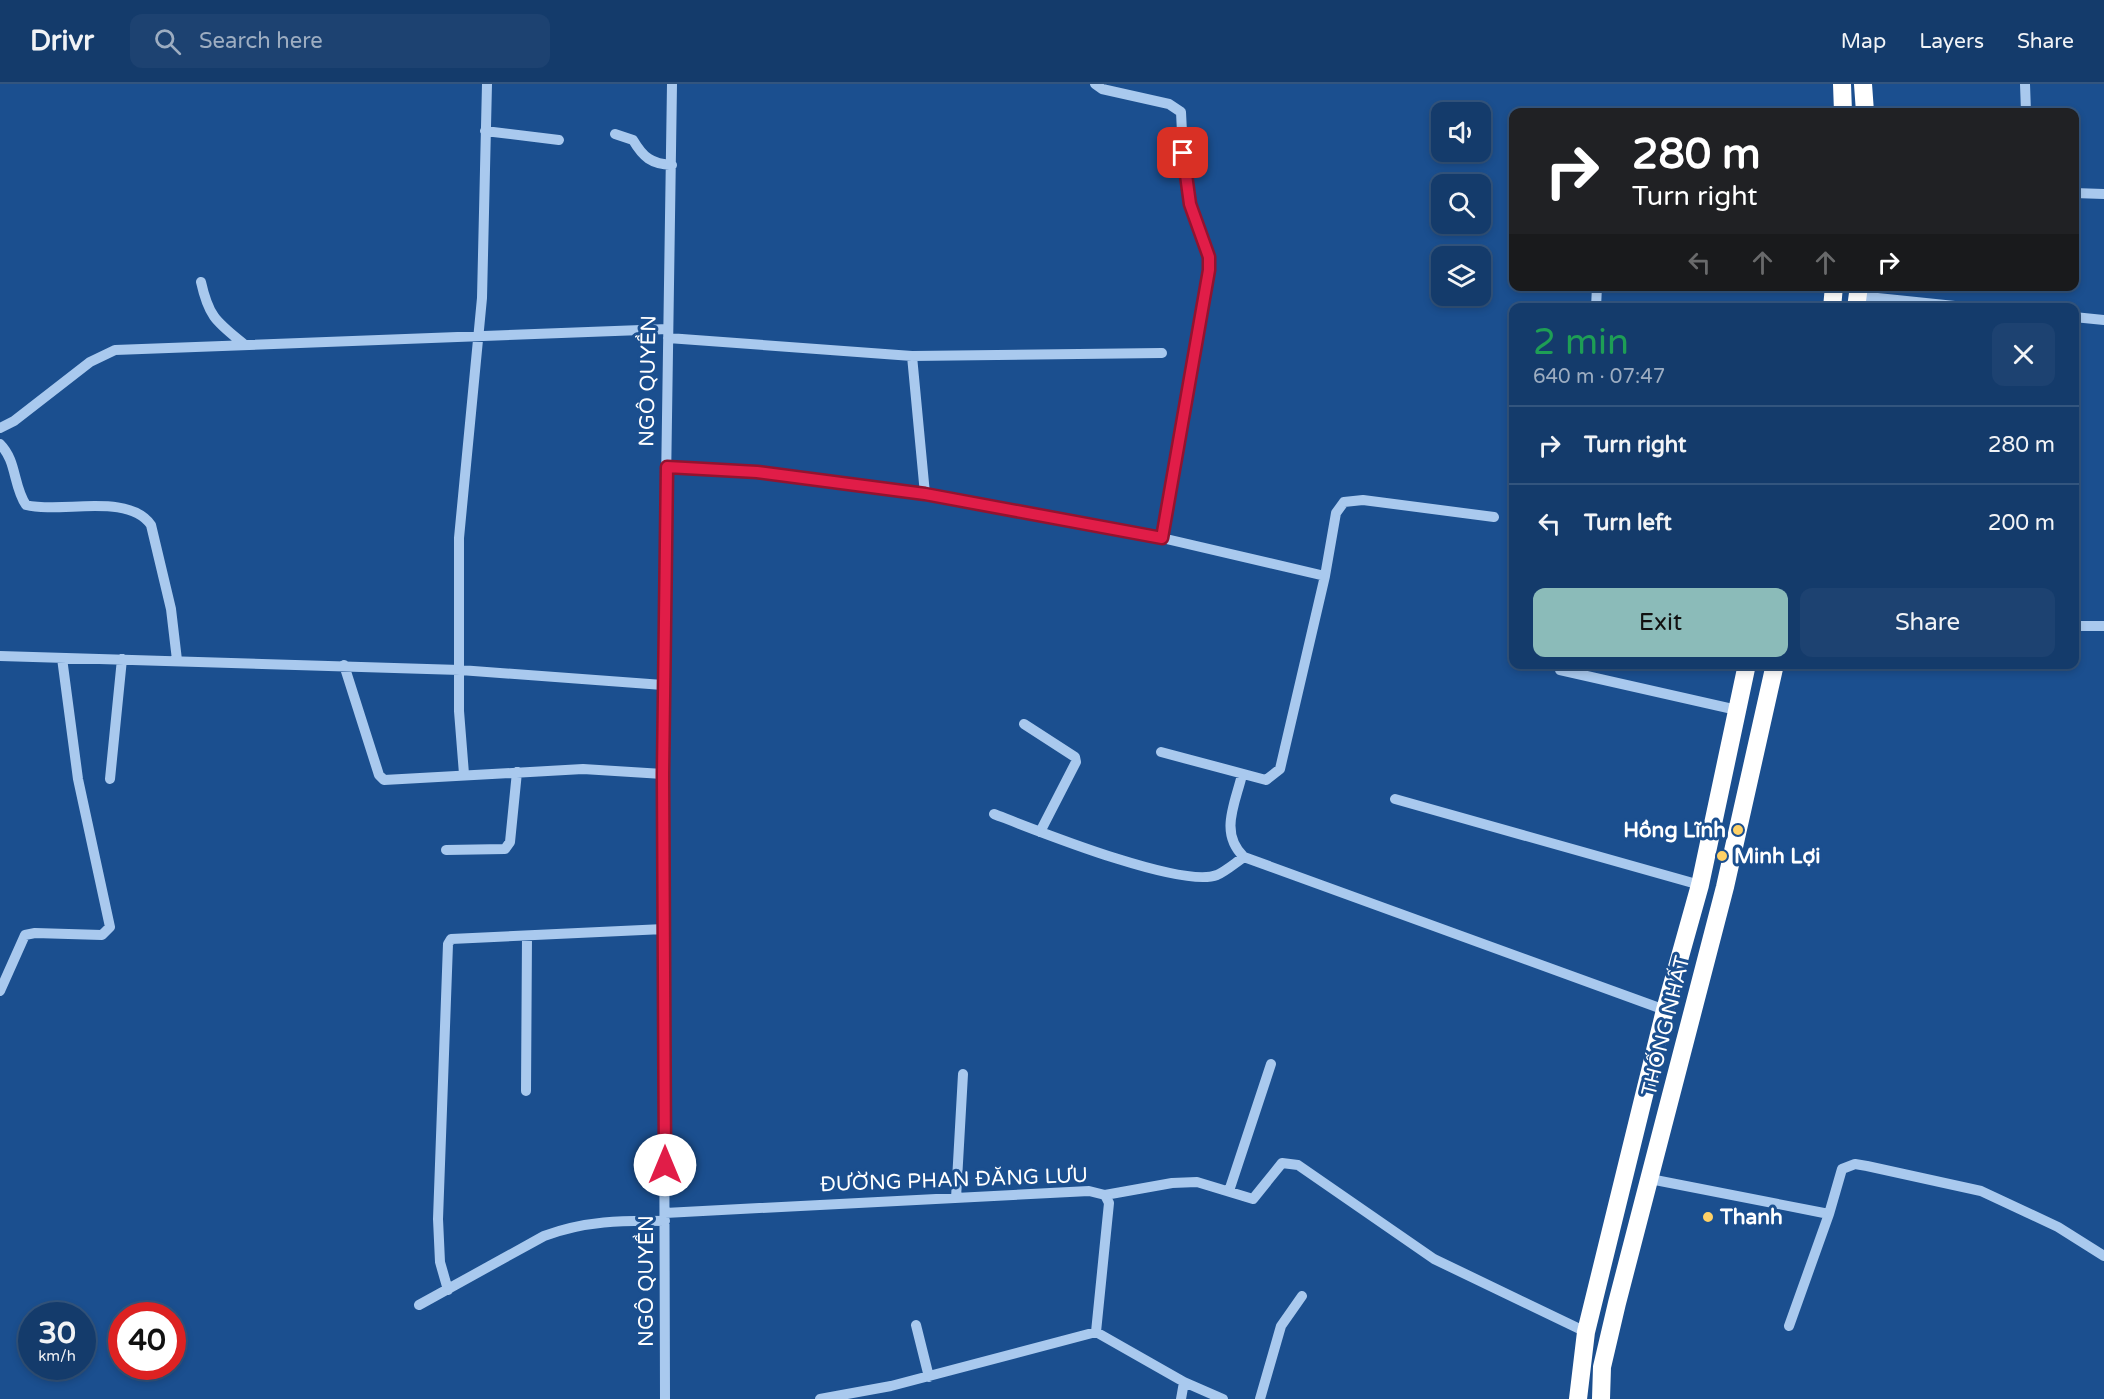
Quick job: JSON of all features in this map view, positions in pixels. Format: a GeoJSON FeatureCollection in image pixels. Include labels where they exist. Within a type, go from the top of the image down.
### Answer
{"type":"FeatureCollection","features":[{"type":"Feature","properties":{"kind":"highway"},"geometry":{"type":"LineString","coordinates":[[1842,84],[1843,108]]}},
{"type":"Feature","properties":{"kind":"highway"},"geometry":{"type":"LineString","coordinates":[[1863,84],[1865,108]]}},
{"type":"Feature","properties":{"kind":"highway","name":"THỐNG NHẤT"},"geometry":{"type":"LineString","coordinates":[[1578,1399],[1586,1332],[1652,1071],[1665,1010],[1700,885],[1746,669]]}},
{"type":"Feature","properties":{"kind":"highway","name":"THỐNG NHẤT"},"geometry":{"type":"LineString","coordinates":[[1601,1399],[1602,1366],[1725,887],[1774,669]]}},
{"type":"Feature","properties":{"kind":"highway"},"geometry":{"type":"LineString","coordinates":[[1652,1071],[1676,1076]]}},
{"type":"Feature","properties":{"kind":"street"},"geometry":{"type":"LineString","coordinates":[[464,774],[459,711],[459,538],[482,298],[487,84]]}},
{"type":"Feature","properties":{"kind":"street","name":"NGÔ QUYỀN"},"geometry":{"type":"LineString","coordinates":[[664,1399],[663,684],[672,84]]}},
{"type":"Feature","properties":{"kind":"street"},"geometry":{"type":"LineString","coordinates":[[1095,84],[1102,89],[1169,104],[1181,112],[1183,153],[1190,204],[1209,257],[1162,538]]}},
{"type":"Feature","properties":{"kind":"street"},"geometry":{"type":"LineString","coordinates":[[2025,84],[2026,108]]}},
{"type":"Feature","properties":{"kind":"street"},"geometry":{"type":"LineString","coordinates":[[485,131],[559,140]]}},
{"type":"Feature","properties":{"kind":"street"},"geometry":{"type":"LineString","coordinates":[[615,134],[633,140],[639,152],[651,162],[672,165]]}},
{"type":"Feature","properties":{"kind":"street"},"geometry":{"type":"LineString","coordinates":[[2079,193],[2104,194]]}},
{"type":"Feature","properties":{"kind":"street"},"geometry":{"type":"LineString","coordinates":[[201,282],[212,315],[244,345]]}},
{"type":"Feature","properties":{"kind":"street"},"geometry":{"type":"LineString","coordinates":[[1858,297],[1921,303]]}},
{"type":"Feature","properties":{"kind":"street"},"geometry":{"type":"LineString","coordinates":[[2079,318],[2104,320]]}},
{"type":"Feature","properties":{"kind":"street"},"geometry":{"type":"LineString","coordinates":[[0,428],[14,421],[103,354],[135,348],[478,337],[668,334],[912,356],[1162,353]]}},
{"type":"Feature","properties":{"kind":"street"},"geometry":{"type":"LineString","coordinates":[[912,356],[925,494]]}},
{"type":"Feature","properties":{"kind":"street"},"geometry":{"type":"LineString","coordinates":[[0,444],[10,458],[21,498],[26,505],[129,508],[145,516],[151,525],[171,609],[177,660]]}},
{"type":"Feature","properties":{"kind":"street"},"geometry":{"type":"LineString","coordinates":[[667,467],[757,472],[925,494],[1162,538],[1325,576]]}},
{"type":"Feature","properties":{"kind":"street"},"geometry":{"type":"LineString","coordinates":[[1161,752],[1266,780],[1280,769],[1325,576],[1336,513],[1344,502],[1363,500],[1494,517]]}},
{"type":"Feature","properties":{"kind":"street"},"geometry":{"type":"LineString","coordinates":[[2079,626],[2104,626]]}},
{"type":"Feature","properties":{"kind":"street"},"geometry":{"type":"LineString","coordinates":[[0,656],[344,665],[460,670],[663,684]]}},
{"type":"Feature","properties":{"kind":"street"},"geometry":{"type":"LineString","coordinates":[[0,991],[25,935],[35,933],[102,935],[110,927],[78,779],[62,658]]}},
{"type":"Feature","properties":{"kind":"street"},"geometry":{"type":"LineString","coordinates":[[110,779],[122,659]]}},
{"type":"Feature","properties":{"kind":"street"},"geometry":{"type":"LineString","coordinates":[[344,665],[379,775],[384,780],[517,771],[593,769],[663,774]]}},
{"type":"Feature","properties":{"kind":"street"},"geometry":{"type":"LineString","coordinates":[[1560,670],[1737,710]]}},
{"type":"Feature","properties":{"kind":"street"},"geometry":{"type":"LineString","coordinates":[[1024,724],[1075,757],[1076,762],[1040,832]]}},
{"type":"Feature","properties":{"kind":"street"},"geometry":{"type":"LineString","coordinates":[[446,850],[505,849],[510,842],[517,771]]}},
{"type":"Feature","properties":{"kind":"street"},"geometry":{"type":"LineString","coordinates":[[1242,775],[1230,824],[1230,837],[1234,848],[1244,857],[1665,1010]]}},
{"type":"Feature","properties":{"kind":"street"},"geometry":{"type":"LineString","coordinates":[[1395,799],[1700,885]]}},
{"type":"Feature","properties":{"kind":"street"},"geometry":{"type":"LineString","coordinates":[[994,814],[1040,832],[1173,874],[1202,877],[1216,875],[1244,857]]}},
{"type":"Feature","properties":{"kind":"street"},"geometry":{"type":"LineString","coordinates":[[448,1290],[440,1262],[438,1220],[448,944],[454,937],[664,929]]}},
{"type":"Feature","properties":{"kind":"street"},"geometry":{"type":"LineString","coordinates":[[526,1091],[527,936]]}},
{"type":"Feature","properties":{"kind":"street"},"geometry":{"type":"LineString","coordinates":[[1229,1191],[1270,1064]]}},
{"type":"Feature","properties":{"kind":"street"},"geometry":{"type":"LineString","coordinates":[[956,1198],[963,1074]]}},
{"type":"Feature","properties":{"kind":"street"},"geometry":{"type":"LineString","coordinates":[[1105,1195],[1172,1183],[1197,1182],[1253,1199],[1281,1163],[1298,1165],[1434,1259],[1586,1332]]}},
{"type":"Feature","properties":{"kind":"street"},"geometry":{"type":"LineString","coordinates":[[1789,1326],[1830,1214],[1842,1169],[1856,1164],[1989,1194],[2058,1227],[2104,1256]]}},
{"type":"Feature","properties":{"kind":"street"},"geometry":{"type":"LineString","coordinates":[[1650,1179],[1830,1214]]}},
{"type":"Feature","properties":{"kind":"street","name":"ĐƯỜNG PHAN ĐĂNG LƯU"},"geometry":{"type":"LineString","coordinates":[[419,1305],[544,1236],[564,1228],[665,1217],[1089,1191],[1105,1195],[1109,1203],[1095,1332]]}},
{"type":"Feature","properties":{"kind":"street"},"geometry":{"type":"LineString","coordinates":[[1260,1399],[1276,1350],[1281,1326],[1302,1296]]}},
{"type":"Feature","properties":{"kind":"street"},"geometry":{"type":"LineString","coordinates":[[916,1325],[929,1377]]}},
{"type":"Feature","properties":{"kind":"street"},"geometry":{"type":"LineString","coordinates":[[820,1399],[929,1377],[1095,1332],[1184,1382],[1223,1399]]}},
{"type":"Feature","properties":{"kind":"street"},"geometry":{"type":"LineString","coordinates":[[1181,1399],[1184,1382]]}},
{"type":"Feature","properties":{"kind":"place","name":"Hồng Lĩnh"},"geometry":{"type":"Point","coordinates":[1738,830]}},
{"type":"Feature","properties":{"kind":"place","name":"Minh Lợi"},"geometry":{"type":"Point","coordinates":[1722,856]}},
{"type":"Feature","properties":{"kind":"place","name":"Thanh"},"geometry":{"type":"Point","coordinates":[1708,1217]}},
{"type":"Feature","properties":{"kind":"route"},"geometry":{"type":"LineString","coordinates":[[665,1165],[663,684],[667,467],[757,472],[925,494],[1162,538],[1209,270],[1209,257],[1190,204],[1183,153]]}}]}
